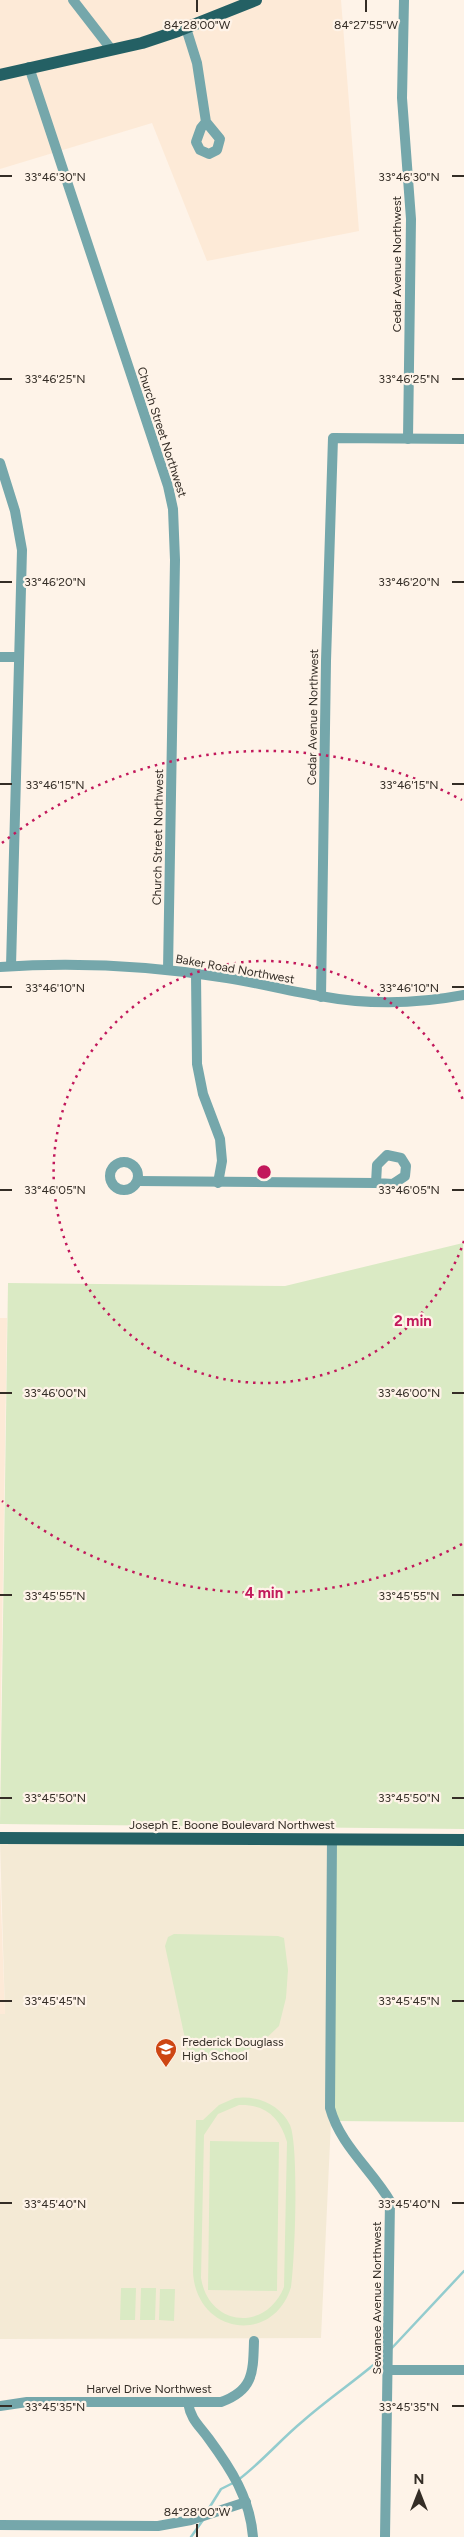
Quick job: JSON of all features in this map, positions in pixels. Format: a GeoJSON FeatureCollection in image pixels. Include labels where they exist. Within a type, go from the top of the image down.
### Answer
{"type":"FeatureCollection","features":[{"type":"Feature","properties":{"kind":"main road"},"geometry":{"type":"LineString","coordinates":[[0,75],[142,43],[256,0]]}},
{"type":"Feature","properties":{"kind":"main road","name":"Joseph E. Boone Boulevard Northwest"},"geometry":{"type":"LineString","coordinates":[[0,1838],[464,1840]]}},
{"type":"Feature","properties":{"kind":"street"},"geometry":{"type":"LineString","coordinates":[[73,0],[111,49]]}},
{"type":"Feature","properties":{"kind":"street","name":"Cedar Avenue Northwest"},"geometry":{"type":"LineString","coordinates":[[321,997],[326,671],[333,438],[408,439],[411,219],[402,98],[404,0]]}},
{"type":"Feature","properties":{"kind":"street"},"geometry":{"type":"LineString","coordinates":[[186,28],[197,63],[206,122]]}},
{"type":"Feature","properties":{"kind":"street","name":"Church Street Northwest"},"geometry":{"type":"LineString","coordinates":[[29,67],[168,486],[173,509],[175,560],[168,970]]}},
{"type":"Feature","properties":{"kind":"street"},"geometry":{"type":"LineString","coordinates":[[408,439],[464,439]]}},
{"type":"Feature","properties":{"kind":"street"},"geometry":{"type":"LineString","coordinates":[[0,466],[15,511],[22,550],[5,967]]}},
{"type":"Feature","properties":{"kind":"street"},"geometry":{"type":"LineString","coordinates":[[0,657],[19,657]]}},
{"type":"Feature","properties":{"kind":"street","name":"Baker Road Northwest"},"geometry":{"type":"LineString","coordinates":[[5,967],[96,966],[168,970],[359,1002],[400,1003],[464,995]]}},
{"type":"Feature","properties":{"kind":"street"},"geometry":{"type":"LineString","coordinates":[[196,974],[197,1064],[203,1094],[220,1139],[222,1161],[218,1183]]}},
{"type":"Feature","properties":{"kind":"street"},"geometry":{"type":"LineString","coordinates":[[138,1181],[376,1183]]}},
{"type":"Feature","properties":{"kind":"street","name":"Sewanee Avenue Northwest"},"geometry":{"type":"LineString","coordinates":[[332,1839],[330,2108],[341,2137],[381,2186],[390,2202],[389,2370],[385,2537]]}},
{"type":"Feature","properties":{"kind":"street","name":"Harvel Drive Northwest"},"geometry":{"type":"LineString","coordinates":[[0,2406],[27,2402],[221,2402],[242,2392],[253,2371],[254,2341]]}},
{"type":"Feature","properties":{"kind":"street"},"geometry":{"type":"LineString","coordinates":[[389,2370],[464,2370]]}},
{"type":"Feature","properties":{"kind":"street"},"geometry":{"type":"LineString","coordinates":[[188,2402],[190,2417],[230,2468],[246,2502],[252,2537]]}},
{"type":"Feature","properties":{"kind":"street"},"geometry":{"type":"LineString","coordinates":[[0,2525],[158,2526],[190,2520],[246,2502]]}},
{"type":"Feature","properties":{"kind":"shaded area"},"geometry":{"type":"Polygon","coordinates":[[[0,0],[341,0],[359,231],[207,261],[152,123],[0,169],[0,0]]]}},
{"type":"Feature","properties":{"kind":"shaded area"},"geometry":{"type":"Polygon","coordinates":[[[0,1318],[7,1318],[0,1762],[0,1318]]]}},
{"type":"Feature","properties":{"kind":"shaded area","name":"Frederick Douglass High School"},"geometry":{"type":"Polygon","coordinates":[[[0,1841],[334,1845],[331,2121],[321,2338],[0,2339],[0,2014],[5,2014],[0,1841]]]}},
{"type":"Feature","properties":{"kind":"shaded area"},"geometry":{"type":"Polygon","coordinates":[[[0,1878],[5,2014],[0,2014],[0,1878]]]}},
{"type":"Feature","properties":{"kind":"green space"},"geometry":{"type":"Polygon","coordinates":[[[463,1243],[464,1829],[0,1824],[8,1283],[285,1286],[463,1243]]]}},
{"type":"Feature","properties":{"kind":"green space"},"geometry":{"type":"Polygon","coordinates":[[[334,1845],[464,1846],[464,2122],[331,2121],[334,1845]]]}},
{"type":"Feature","properties":{"kind":"green space"},"geometry":{"type":"Polygon","coordinates":[[[174,1934],[278,1936],[284,1938],[288,1970],[286,1998],[279,2026],[258,2046],[220,2059],[189,2057],[165,1946],[168,1937],[174,1934]]]}},
{"type":"Feature","properties":{"kind":"green space"},"geometry":{"type":"Polygon","coordinates":[[[243,2097],[267,2102],[286,2118],[293,2137],[295,2204],[291,2287],[282,2306],[269,2318],[253,2325],[236,2325],[221,2320],[207,2309],[197,2293],[193,2272],[196,2120],[203,2120],[219,2105],[235,2098],[243,2097]],[[239,2105],[218,2114],[204,2135],[201,2278],[206,2294],[215,2306],[226,2314],[239,2318],[252,2317],[265,2311],[276,2302],[284,2287],[287,2142],[276,2119],[264,2110],[248,2105],[239,2105]]]}},
{"type":"Feature","properties":{"kind":"green space"},"geometry":{"type":"Polygon","coordinates":[[[210,2141],[279,2142],[277,2291],[208,2290],[210,2141]]]}},
{"type":"Feature","properties":{"kind":"green space"},"geometry":{"type":"Polygon","coordinates":[[[121,2288],[136,2288],[135,2320],[120,2320],[121,2288]]]}},
{"type":"Feature","properties":{"kind":"green space"},"geometry":{"type":"Polygon","coordinates":[[[141,2288],[156,2288],[155,2320],[140,2320],[141,2288]]]}},
{"type":"Feature","properties":{"kind":"green space"},"geometry":{"type":"Polygon","coordinates":[[[160,2289],[175,2289],[174,2321],[159,2320],[160,2289]]]}},
{"type":"Feature","properties":{"kind":"waterway"},"geometry":{"type":"LineString","coordinates":[[391,2349],[464,2271]]}},
{"type":"Feature","properties":{"kind":"waterway"},"geometry":{"type":"LineString","coordinates":[[238,2480],[295,2428],[384,2356]]}},
{"type":"Feature","properties":{"kind":"waterway"},"geometry":{"type":"LineString","coordinates":[[206,2513],[221,2489],[233,2483]]}},
{"type":"Feature","properties":{"kind":"waterway"},"geometry":{"type":"LineString","coordinates":[[191,2537],[203,2520]]}},
{"type":"Feature","properties":{"kind":"place","name":"Frederick Douglass High School"},"geometry":{"type":"Point","coordinates":[166,2068]}}]}
